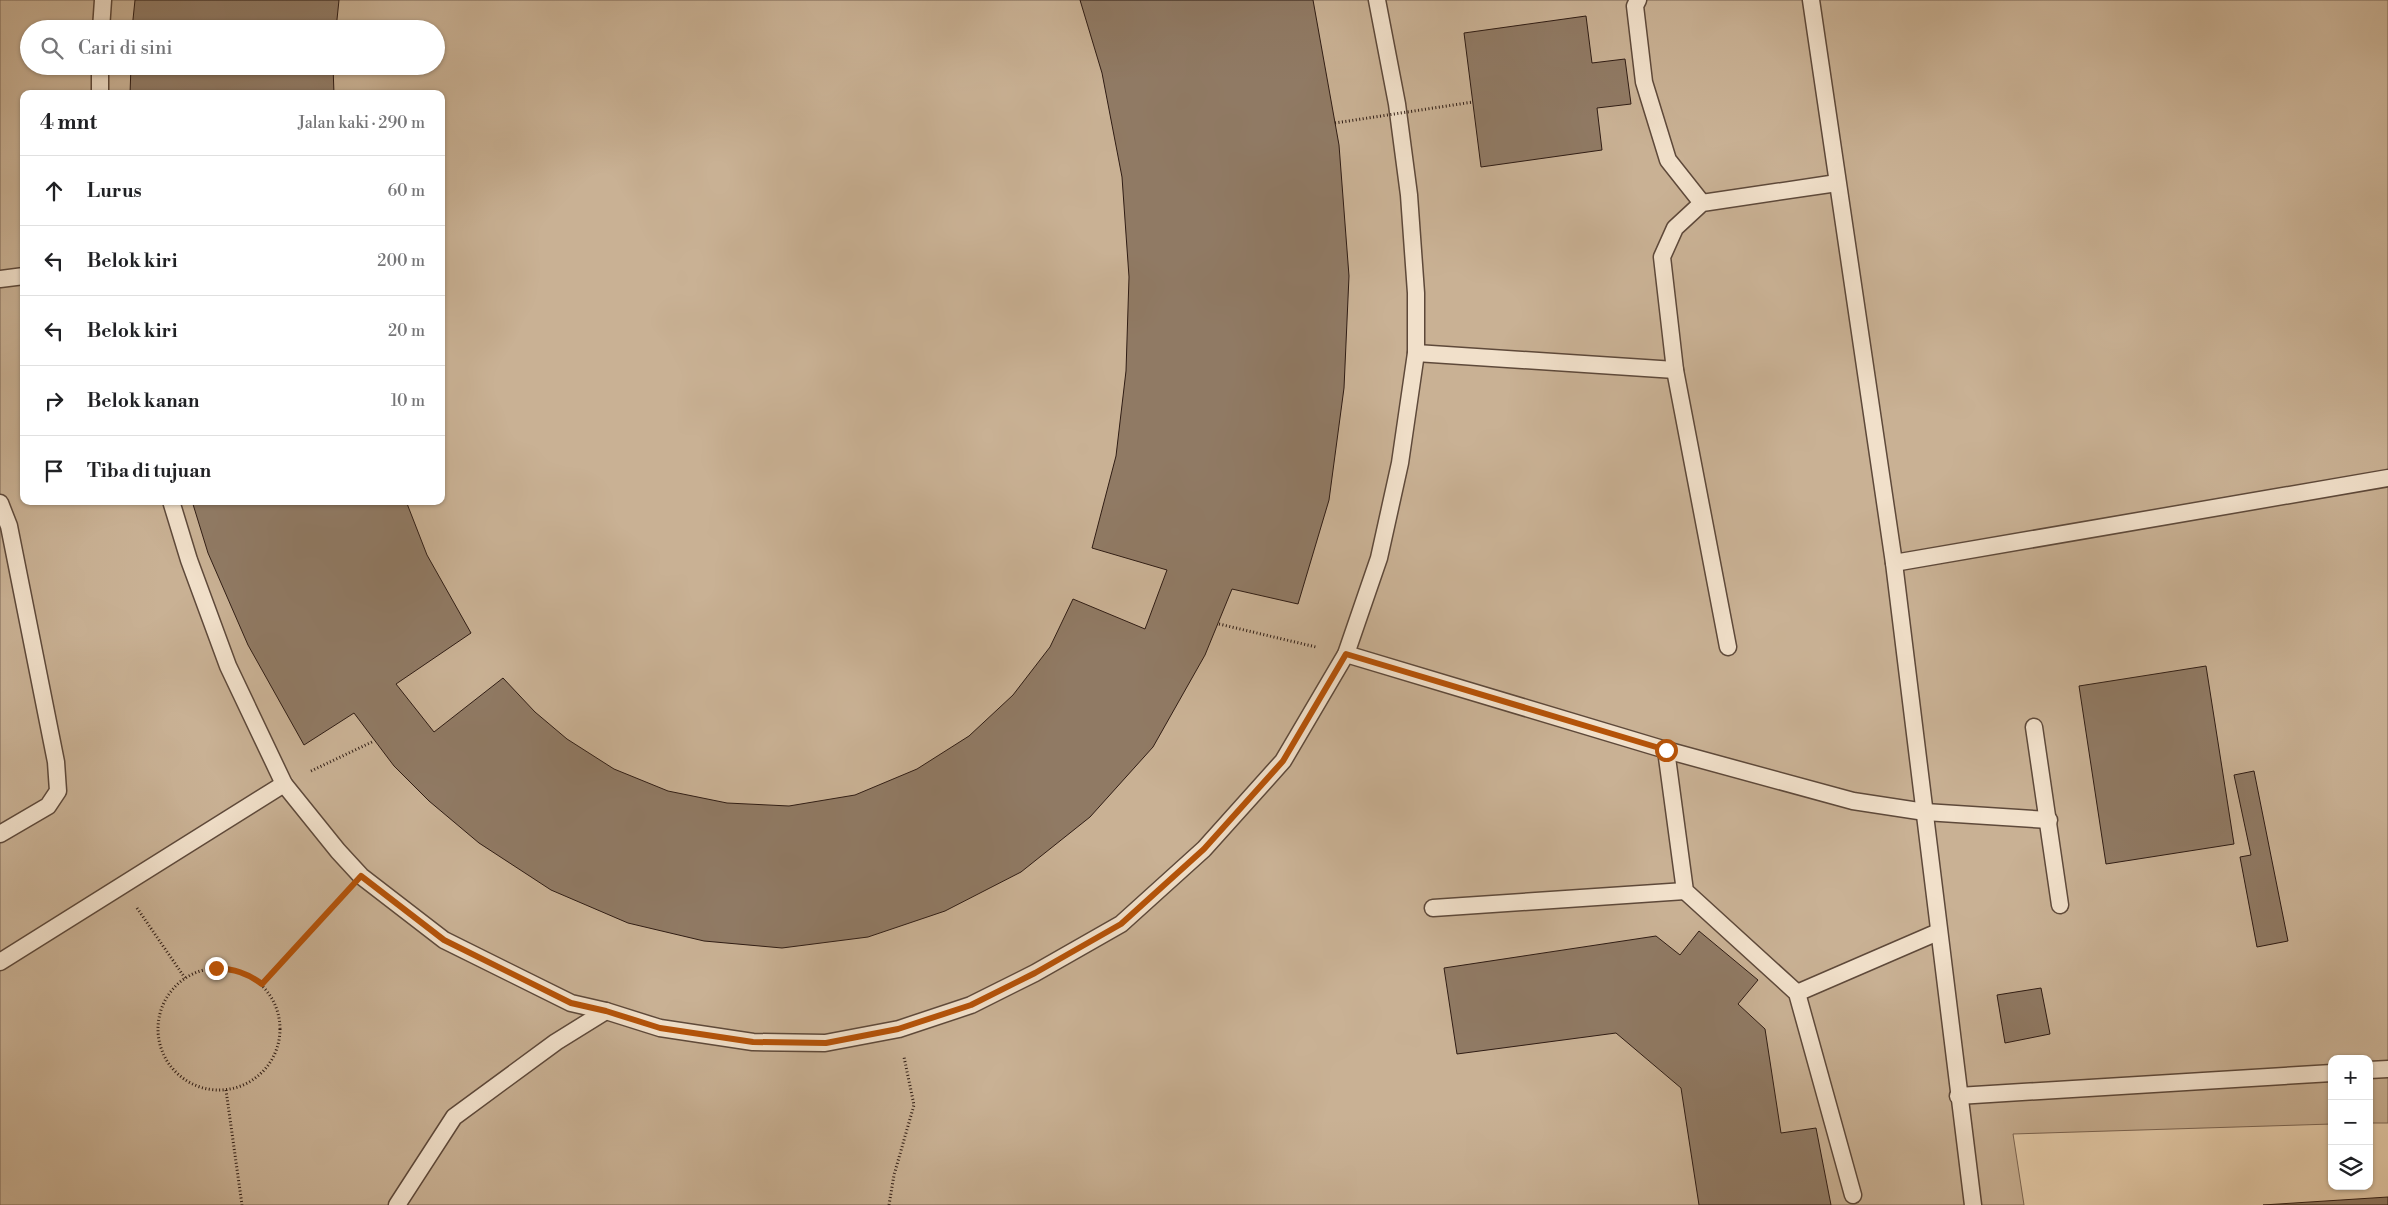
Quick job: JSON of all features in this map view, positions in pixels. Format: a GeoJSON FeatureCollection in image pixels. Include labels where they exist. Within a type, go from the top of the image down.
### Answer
{"type":"FeatureCollection","features":[{"type":"Feature","properties":{"kind":"lane"},"geometry":{"type":"LineString","coordinates":[[102,20],[103,0]]}},
{"type":"Feature","properties":{"kind":"lane"},"geometry":{"type":"LineString","coordinates":[[172,505],[189,560],[228,666],[284,784],[338,851],[361,876],[444,940],[571,1003],[606,1011],[660,1028],[753,1042],[826,1043],[898,1029],[971,1005],[1035,973],[1121,924],[1204,849],[1283,761],[1346,654],[1379,558],[1400,462],[1416,353],[1416,293],[1409,195],[1397,104],[1377,0]]}},
{"type":"Feature","properties":{"kind":"lane"},"geometry":{"type":"LineString","coordinates":[[1638,0],[1636,6],[1644,82],[1668,160],[1702,203]]}},
{"type":"Feature","properties":{"kind":"lane"},"geometry":{"type":"LineString","coordinates":[[1811,0],[1894,563],[1958,1096],[1973,1205]]}},
{"type":"Feature","properties":{"kind":"lane"},"geometry":{"type":"LineString","coordinates":[[100,75],[100,90]]}},
{"type":"Feature","properties":{"kind":"lane"},"geometry":{"type":"LineString","coordinates":[[1728,647],[1675,370],[1662,257],[1675,228],[1702,203],[1837,183]]}},
{"type":"Feature","properties":{"kind":"lane"},"geometry":{"type":"LineString","coordinates":[[0,279],[20,276]]}},
{"type":"Feature","properties":{"kind":"lane"},"geometry":{"type":"LineString","coordinates":[[1416,353],[1675,370]]}},
{"type":"Feature","properties":{"kind":"lane"},"geometry":{"type":"LineString","coordinates":[[1894,563],[2388,478]]}},
{"type":"Feature","properties":{"kind":"lane"},"geometry":{"type":"LineString","coordinates":[[0,502],[9,526],[56,762],[58,791],[48,806],[0,834]]}},
{"type":"Feature","properties":{"kind":"lane"},"geometry":{"type":"LineString","coordinates":[[1346,654],[1666,750],[1853,801],[1925,812],[2049,820]]}},
{"type":"Feature","properties":{"kind":"lane"},"geometry":{"type":"LineString","coordinates":[[2034,727],[2060,905]]}},
{"type":"Feature","properties":{"kind":"lane"},"geometry":{"type":"LineString","coordinates":[[1666,750],[1685,891],[1797,993],[1853,1195]]}},
{"type":"Feature","properties":{"kind":"lane"},"geometry":{"type":"LineString","coordinates":[[0,962],[284,784]]}},
{"type":"Feature","properties":{"kind":"lane"},"geometry":{"type":"LineString","coordinates":[[1433,908],[1685,891]]}},
{"type":"Feature","properties":{"kind":"lane"},"geometry":{"type":"LineString","coordinates":[[1797,993],[1938,932]]}},
{"type":"Feature","properties":{"kind":"lane"},"geometry":{"type":"LineString","coordinates":[[397,1205],[454,1116],[556,1042],[606,1011]]}},
{"type":"Feature","properties":{"kind":"lane"},"geometry":{"type":"LineString","coordinates":[[2373,1070],[2388,1069]]}},
{"type":"Feature","properties":{"kind":"lane"},"geometry":{"type":"LineString","coordinates":[[1958,1096],[2328,1073]]}},
{"type":"Feature","properties":{"kind":"path"},"geometry":{"type":"LineString","coordinates":[[1335,123],[1473,102]]}},
{"type":"Feature","properties":{"kind":"path"},"geometry":{"type":"LineString","coordinates":[[1219,624],[1346,654]]}},
{"type":"Feature","properties":{"kind":"path"},"geometry":{"type":"LineString","coordinates":[[284,784],[374,741]]}},
{"type":"Feature","properties":{"kind":"path"},"geometry":{"type":"LineString","coordinates":[[262,984],[361,876]]}},
{"type":"Feature","properties":{"kind":"path"},"geometry":{"type":"LineString","coordinates":[[122,886],[185,978]]}},
{"type":"Feature","properties":{"kind":"path"},"geometry":{"type":"LineString","coordinates":[[216,968],[233,969],[248,974],[262,984],[274,1000],[280,1019],[281,1039],[274,1058],[262,1073],[246,1085],[226,1090],[210,1090],[194,1086],[180,1077],[168,1065],[158,1034],[159,1018],[164,1002],[172,988],[185,978],[200,971],[216,968]]}},
{"type":"Feature","properties":{"kind":"path"},"geometry":{"type":"LineString","coordinates":[[889,1205],[894,1174],[914,1105],[898,1029]]}},
{"type":"Feature","properties":{"kind":"path"},"geometry":{"type":"LineString","coordinates":[[226,1090],[242,1205]]}},
{"type":"Feature","properties":{"kind":"shaded area"},"geometry":{"type":"Polygon","coordinates":[[[0,0],[2388,0],[2388,1123],[2373,1123],[2373,1055],[2328,1055],[2328,1124],[2013,1134],[2024,1205],[0,1205],[0,0]]]}},
{"type":"Feature","properties":{"kind":"building"},"geometry":{"type":"Polygon","coordinates":[[[135,0],[339,0],[337,20],[133,20],[135,0]]]}},
{"type":"Feature","properties":{"kind":"building"},"geometry":{"type":"Polygon","coordinates":[[[1080,0],[1313,0],[1339,145],[1349,276],[1344,388],[1329,500],[1298,604],[1232,589],[1205,655],[1153,747],[1090,817],[1021,872],[945,911],[868,937],[782,948],[704,941],[628,923],[551,890],[479,843],[429,801],[394,766],[354,713],[304,745],[248,645],[208,553],[193,505],[408,505],[427,555],[471,633],[396,684],[434,732],[503,678],[535,712],[567,739],[614,769],[668,791],[727,803],[789,806],[855,795],[917,769],[969,736],[1013,695],[1050,647],[1073,599],[1145,629],[1167,570],[1092,548],[1116,456],[1126,371],[1129,277],[1122,177],[1102,73],[1080,0]]]}},
{"type":"Feature","properties":{"kind":"building"},"geometry":{"type":"Polygon","coordinates":[[[1586,16],[1592,63],[1625,59],[1631,104],[1597,108],[1602,150],[1481,167],[1464,33],[1586,16]]]}},
{"type":"Feature","properties":{"kind":"building"},"geometry":{"type":"Polygon","coordinates":[[[131,75],[333,75],[334,90],[130,90],[131,75]]]}},
{"type":"Feature","properties":{"kind":"building"},"geometry":{"type":"Polygon","coordinates":[[[2206,666],[2234,844],[2106,864],[2079,686],[2206,666]]]}},
{"type":"Feature","properties":{"kind":"building"},"geometry":{"type":"Polygon","coordinates":[[[2254,771],[2288,941],[2257,947],[2240,857],[2251,855],[2234,775],[2254,771]]]}},
{"type":"Feature","properties":{"kind":"building"},"geometry":{"type":"Polygon","coordinates":[[[1699,931],[1758,980],[1738,1004],[1765,1029],[1781,1133],[1816,1128],[1831,1205],[1699,1205],[1681,1088],[1616,1033],[1457,1054],[1444,968],[1656,936],[1680,955],[1699,931]]]}},
{"type":"Feature","properties":{"kind":"building"},"geometry":{"type":"Polygon","coordinates":[[[2041,988],[2050,1034],[2005,1043],[1997,995],[2041,988]]]}},
{"type":"Feature","properties":{"kind":"building"},"geometry":{"type":"Polygon","coordinates":[[[2388,1197],[2388,1205],[2263,1205],[2388,1197]]]}},
{"type":"Feature","properties":{"kind":"route"},"geometry":{"type":"LineString","coordinates":[[216,968],[233,969],[248,974],[262,984],[361,876],[444,940],[571,1003],[606,1011],[660,1028],[753,1042],[826,1043],[898,1029],[971,1005],[1035,973],[1121,924],[1204,849],[1283,761],[1346,654],[1666,750]]}}]}
